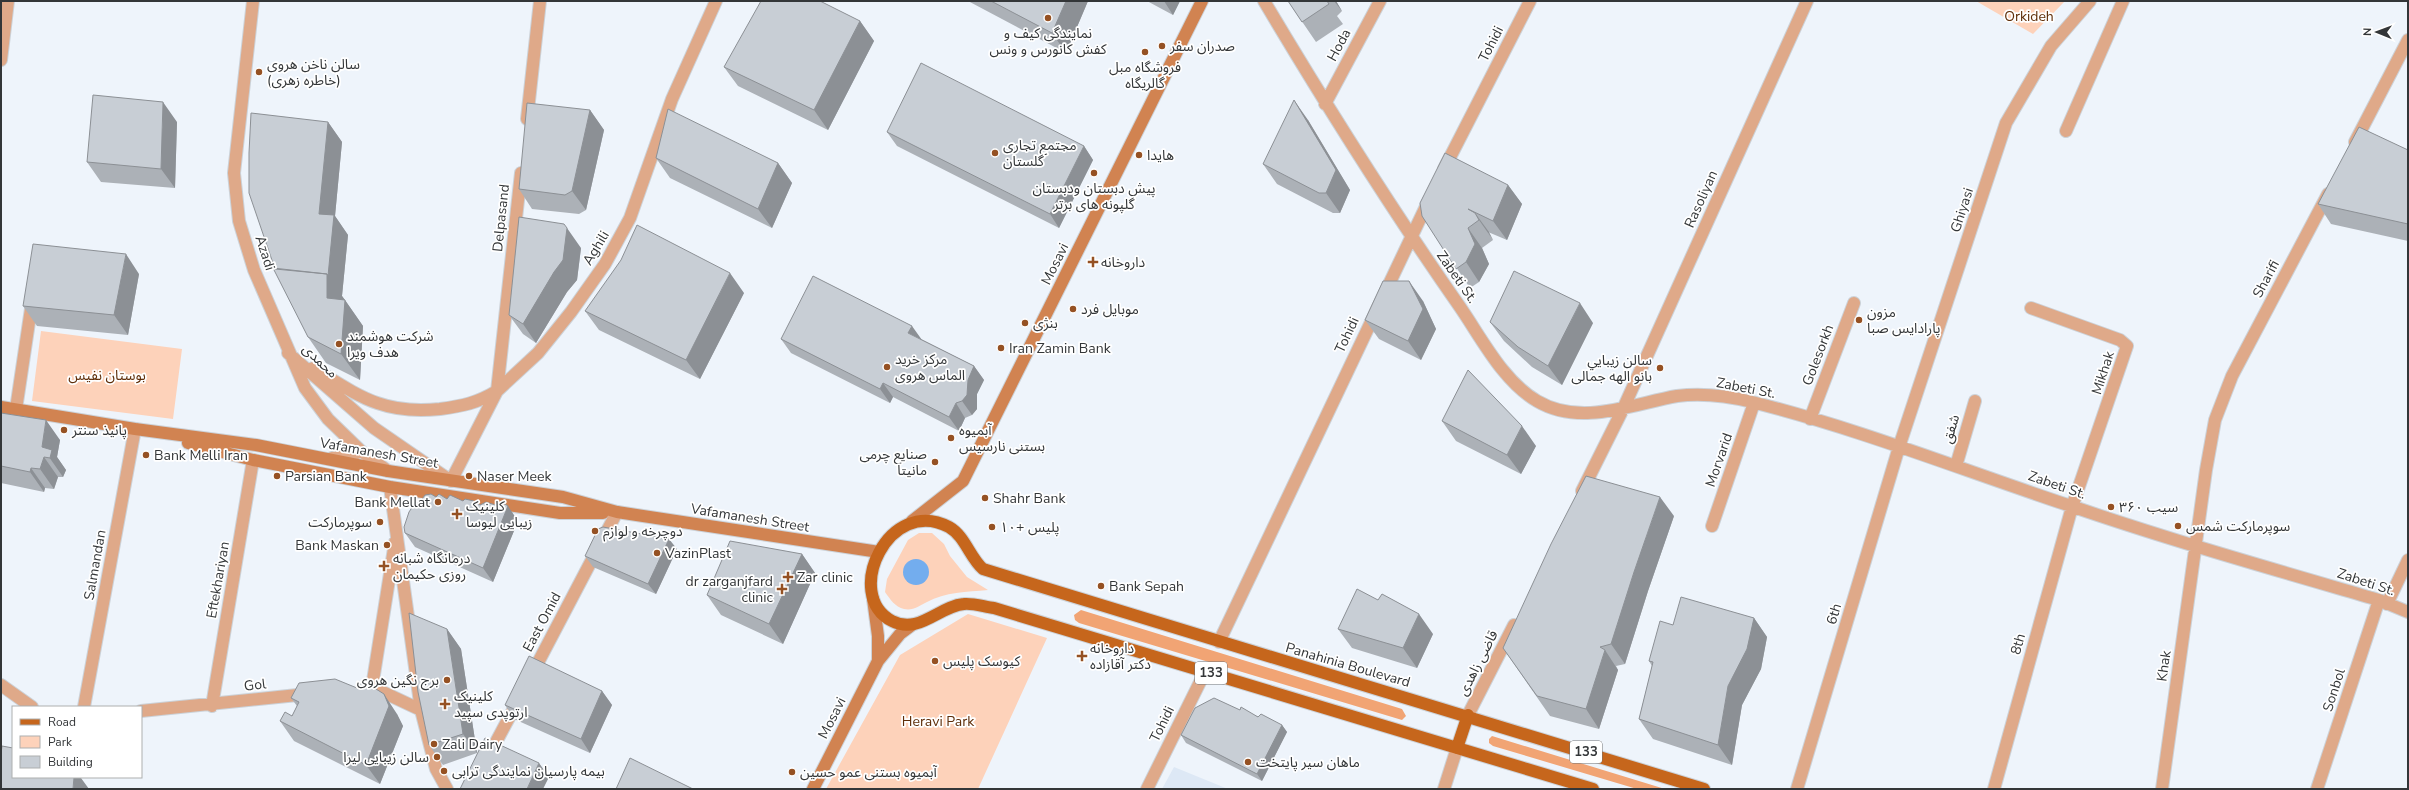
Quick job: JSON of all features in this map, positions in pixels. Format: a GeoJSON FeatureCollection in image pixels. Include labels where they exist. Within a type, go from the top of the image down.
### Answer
{"type":"FeatureCollection","features":[{"type":"Feature","properties":{"kind":"main road","name":"Mosavi"},"geometry":{"type":"LineString","coordinates":[[912,521],[963,481],[1202,1]]}},
{"type":"Feature","properties":{"kind":"main road","name":"Vafamanesh Street"},"geometry":{"type":"LineString","coordinates":[[1,407],[135,429],[256,445],[388,471],[563,497],[617,512],[879,552]]}},
{"type":"Feature","properties":{"kind":"main road","name":"Vafamanesh Street"},"geometry":{"type":"LineString","coordinates":[[135,429],[253,460],[390,487],[560,513],[617,512]]}},
{"type":"Feature","properties":{"kind":"main road","name":"Panahinia Boulevard"},"geometry":{"type":"LineString","coordinates":[[912,521],[932,521],[950,528],[963,541],[975,562],[983,569],[1219,642],[1468,715],[1704,789]]}},
{"type":"Feature","properties":{"kind":"main road"},"geometry":{"type":"LineString","coordinates":[[912,521],[892,535],[879,552],[871,573],[872,596],[881,611],[893,621],[912,625]]}},
{"type":"Feature","properties":{"kind":"main road","name":"Mosavi"},"geometry":{"type":"LineString","coordinates":[[872,596],[878,636],[878,661]]}},
{"type":"Feature","properties":{"kind":"main road","name":"133"},"geometry":{"type":"LineString","coordinates":[[912,625],[964,604],[1013,613],[1593,789]]}},
{"type":"Feature","properties":{"kind":"main road","name":"Mosavi"},"geometry":{"type":"LineString","coordinates":[[813,789],[878,661],[900,634],[912,625]]}},
{"type":"Feature","properties":{"kind":"main road"},"geometry":{"type":"LineString","coordinates":[[1457,748],[1468,715]]}},
{"type":"Feature","properties":{"kind":"street"},"geometry":{"type":"LineString","coordinates":[[1,60],[8,1]]}},
{"type":"Feature","properties":{"kind":"street","name":"Azadi"},"geometry":{"type":"LineString","coordinates":[[253,1],[234,173],[239,221],[254,270],[288,353],[305,388],[328,419],[361,451],[388,471]]}},
{"type":"Feature","properties":{"kind":"street"},"geometry":{"type":"LineString","coordinates":[[525,134],[540,1]]}},
{"type":"Feature","properties":{"kind":"street","name":"Aghili"},"geometry":{"type":"LineString","coordinates":[[452,481],[497,391],[538,354],[572,312],[605,264],[630,218],[672,99],[716,1]]}},
{"type":"Feature","properties":{"kind":"street","name":"Zabeti St."},"geometry":{"type":"LineString","coordinates":[[1264,1],[1325,104],[1410,236],[1508,376],[1536,400],[1552,408],[1568,412],[1623,409],[1679,396],[1729,397],[1754,403],[1899,447],[2072,507],[2383,602],[2408,612]]}},
{"type":"Feature","properties":{"kind":"street","name":"Hoda"},"geometry":{"type":"LineString","coordinates":[[1325,104],[1380,1]]}},
{"type":"Feature","properties":{"kind":"street","name":"Tohidi"},"geometry":{"type":"LineString","coordinates":[[1219,642],[1410,236],[1530,1]]}},
{"type":"Feature","properties":{"kind":"street","name":"Rasoliyan"},"geometry":{"type":"LineString","coordinates":[[1623,409],[1807,1]]}},
{"type":"Feature","properties":{"kind":"street","name":"Ghiyasi"},"geometry":{"type":"LineString","coordinates":[[1899,447],[2006,123],[2051,46],[2090,1]]}},
{"type":"Feature","properties":{"kind":"street"},"geometry":{"type":"LineString","coordinates":[[2066,131],[2123,1]]}},
{"type":"Feature","properties":{"kind":"street"},"geometry":{"type":"LineString","coordinates":[[2349,152],[2408,40]]}},
{"type":"Feature","properties":{"kind":"street","name":"Delpasand"},"geometry":{"type":"LineString","coordinates":[[497,391],[523,157]]}},
{"type":"Feature","properties":{"kind":"street","name":"Sharifi"},"geometry":{"type":"LineString","coordinates":[[2196,546],[2206,470],[2215,420],[2223,397],[2335,180]]}},
{"type":"Feature","properties":{"kind":"street"},"geometry":{"type":"LineString","coordinates":[[16,409],[34,291]]}},
{"type":"Feature","properties":{"kind":"street","name":"Golesorkh"},"geometry":{"type":"LineString","coordinates":[[1810,419],[1854,303]]}},
{"type":"Feature","properties":{"kind":"street","name":"Mikhak"},"geometry":{"type":"LineString","coordinates":[[2030,308],[2120,340],[2127,346],[2072,507]]}},
{"type":"Feature","properties":{"kind":"street","name":"محمدی"},"geometry":{"type":"LineString","coordinates":[[288,353],[353,393],[380,405],[404,410],[431,410],[477,403],[497,391]]}},
{"type":"Feature","properties":{"kind":"street","name":"محمدی"},"geometry":{"type":"LineString","coordinates":[[288,353],[374,428],[452,481]]}},
{"type":"Feature","properties":{"kind":"street","name":"شفق"},"geometry":{"type":"LineString","coordinates":[[1956,466],[1975,401]]}},
{"type":"Feature","properties":{"kind":"street","name":"Morvarid"},"geometry":{"type":"LineString","coordinates":[[1712,526],[1754,403]]}},
{"type":"Feature","properties":{"kind":"street"},"geometry":{"type":"LineString","coordinates":[[1576,502],[1623,409]]}},
{"type":"Feature","properties":{"kind":"street","name":"Salmandan"},"geometry":{"type":"LineString","coordinates":[[84,706],[135,429]]}},
{"type":"Feature","properties":{"kind":"street","name":"6th"},"geometry":{"type":"LineString","coordinates":[[1797,789],[1899,447]]}},
{"type":"Feature","properties":{"kind":"street"},"geometry":{"type":"LineString","coordinates":[[321,458],[347,457],[361,451]]}},
{"type":"Feature","properties":{"kind":"street","name":"Eftekhariyan"},"geometry":{"type":"LineString","coordinates":[[212,706],[253,460]]}},
{"type":"Feature","properties":{"kind":"street"},"geometry":{"type":"LineString","coordinates":[[390,487],[421,710],[436,769],[447,789]]}},
{"type":"Feature","properties":{"kind":"street","name":"8th"},"geometry":{"type":"LineString","coordinates":[[1994,789],[2072,507]]}},
{"type":"Feature","properties":{"kind":"street","name":"East Omid"},"geometry":{"type":"LineString","coordinates":[[482,768],[617,512]]}},
{"type":"Feature","properties":{"kind":"street"},"geometry":{"type":"LineString","coordinates":[[372,687],[397,529]]}},
{"type":"Feature","properties":{"kind":"street","name":"Khak"},"geometry":{"type":"LineString","coordinates":[[2162,789],[2196,546]]}},
{"type":"Feature","properties":{"kind":"street","name":"Sonbol"},"geometry":{"type":"LineString","coordinates":[[2317,789],[2383,602],[2408,560]]}},
{"type":"Feature","properties":{"kind":"street","name":"قاضی زاهدی"},"geometry":{"type":"LineString","coordinates":[[1468,715],[1519,616]]}},
{"type":"Feature","properties":{"kind":"street","name":"Tohidi"},"geometry":{"type":"LineString","coordinates":[[1147,789],[1204,672]]}},
{"type":"Feature","properties":{"kind":"street"},"geometry":{"type":"LineString","coordinates":[[1,685],[31,706]]}},
{"type":"Feature","properties":{"kind":"street"},"geometry":{"type":"LineString","coordinates":[[357,689],[372,687],[421,710]]}},
{"type":"Feature","properties":{"kind":"street","name":"Gol"},"geometry":{"type":"LineString","coordinates":[[142,711],[212,706],[319,693]]}},
{"type":"Feature","properties":{"kind":"street"},"geometry":{"type":"LineString","coordinates":[[1444,789],[1457,748]]}},
{"type":"Feature","properties":{"kind":"shaded area"},"geometry":{"type":"Polygon","coordinates":[[[1081,610],[1402,709],[1406,716],[1402,720],[1079,623],[1075,620],[1074,615],[1081,610]]]}},
{"type":"Feature","properties":{"kind":"shaded area"},"geometry":{"type":"Polygon","coordinates":[[[1492,736],[1665,789],[1637,789],[1493,746],[1489,743],[1489,739],[1492,736]]]}},
{"type":"Feature","properties":{"kind":"shaded area"},"geometry":{"type":"Polygon","coordinates":[[[1174,767],[1228,789],[1162,789],[1174,767]]]}},
{"type":"Feature","properties":{"kind":"green space","name":"Orkideh"},"geometry":{"type":"Polygon","coordinates":[[[1976,1],[2065,1],[2033,34],[1976,1]]]}},
{"type":"Feature","properties":{"kind":"green space","name":"بوستان نفیس"},"geometry":{"type":"Polygon","coordinates":[[[41,331],[182,349],[173,419],[32,401],[41,331]]]}},
{"type":"Feature","properties":{"kind":"green space"},"geometry":{"type":"Polygon","coordinates":[[[919,533],[932,533],[944,544],[950,556],[967,577],[988,590],[941,596],[916,608],[910,609],[904,609],[895,605],[885,592],[887,579],[908,540],[919,533]]]}},
{"type":"Feature","properties":{"kind":"green space","name":"Heravi Park"},"geometry":{"type":"Polygon","coordinates":[[[968,614],[1047,638],[978,789],[826,789],[900,655],[968,614]]]}},
{"type":"Feature","properties":{"kind":"water"},"geometry":{"type":"Polygon","coordinates":[[[916,559],[925,563],[929,572],[925,581],[916,585],[907,581],[903,572],[907,563],[916,559]]]}},
{"type":"Feature","properties":{"kind":"building"},"geometry":{"type":"Polygon","coordinates":[[[761,1],[820,1],[860,21],[814,110],[724,67],[761,1]]]}},
{"type":"Feature","properties":{"kind":"building"},"geometry":{"type":"Polygon","coordinates":[[[991,1],[1066,1],[1052,33],[991,1]]]}},
{"type":"Feature","properties":{"kind":"building"},"geometry":{"type":"Polygon","coordinates":[[[1288,1],[1327,1],[1329,4],[1302,22],[1288,1]]]}},
{"type":"Feature","properties":{"kind":"building","name":"مجتمع تجاری گلستان"},"geometry":{"type":"Polygon","coordinates":[[[921,63],[1084,146],[1050,214],[887,132],[921,63]]]}},
{"type":"Feature","properties":{"kind":"building"},"geometry":{"type":"Polygon","coordinates":[[[93,95],[163,102],[161,169],[87,162],[93,95]]]}},
{"type":"Feature","properties":{"kind":"building"},"geometry":{"type":"Polygon","coordinates":[[[1294,100],[1336,170],[1326,193],[1319,193],[1263,164],[1294,100]]]}},
{"type":"Feature","properties":{"kind":"building"},"geometry":{"type":"Polygon","coordinates":[[[527,103],[590,110],[572,191],[565,195],[519,189],[527,103]]]}},
{"type":"Feature","properties":{"kind":"building"},"geometry":{"type":"Polygon","coordinates":[[[668,109],[778,163],[758,209],[656,158],[668,109]]]}},
{"type":"Feature","properties":{"kind":"building"},"geometry":{"type":"Polygon","coordinates":[[[251,113],[328,122],[319,214],[334,215],[328,276],[327,274],[275,269],[249,193],[251,113]]]}},
{"type":"Feature","properties":{"kind":"building"},"geometry":{"type":"Polygon","coordinates":[[[2359,127],[2408,150],[2408,224],[2318,204],[2359,127]]]}},
{"type":"Feature","properties":{"kind":"building"},"geometry":{"type":"Polygon","coordinates":[[[1445,153],[1508,185],[1493,221],[1468,209],[1475,213],[1479,220],[1468,228],[1475,244],[1466,262],[1456,269],[1422,216],[1420,203],[1445,153]]]}},
{"type":"Feature","properties":{"kind":"building"},"geometry":{"type":"Polygon","coordinates":[[[519,217],[564,224],[567,228],[563,260],[554,272],[523,324],[509,315],[519,217]]]}},
{"type":"Feature","properties":{"kind":"building"},"geometry":{"type":"Polygon","coordinates":[[[637,225],[730,273],[686,360],[585,311],[621,260],[637,225]]]}},
{"type":"Feature","properties":{"kind":"building"},"geometry":{"type":"Polygon","coordinates":[[[33,244],[126,254],[114,315],[23,306],[33,244]]]}},
{"type":"Feature","properties":{"kind":"building"},"geometry":{"type":"Polygon","coordinates":[[[273,268],[327,274],[327,298],[345,300],[341,354],[308,337],[273,268]]]}},
{"type":"Feature","properties":{"kind":"building"},"geometry":{"type":"Polygon","coordinates":[[[1514,271],[1580,303],[1548,366],[1518,347],[1490,322],[1514,271]]]}},
{"type":"Feature","properties":{"kind":"building","name":"مرکز خرید الماس هروی"},"geometry":{"type":"Polygon","coordinates":[[[813,276],[912,326],[908,333],[974,366],[968,380],[967,395],[962,401],[956,403],[949,417],[883,383],[880,389],[781,339],[813,276]]]}},
{"type":"Feature","properties":{"kind":"building"},"geometry":{"type":"Polygon","coordinates":[[[1383,281],[1409,281],[1423,309],[1408,341],[1365,320],[1383,281]]]}},
{"type":"Feature","properties":{"kind":"building"},"geometry":{"type":"Polygon","coordinates":[[[1468,370],[1522,426],[1507,455],[1442,421],[1468,370]]]}},
{"type":"Feature","properties":{"kind":"building"},"geometry":{"type":"Polygon","coordinates":[[[1,413],[46,420],[42,447],[52,450],[50,458],[44,457],[40,469],[31,468],[30,472],[1,466],[1,413]]]}},
{"type":"Feature","properties":{"kind":"building"},"geometry":{"type":"Polygon","coordinates":[[[1586,476],[1660,497],[1611,644],[1600,647],[1605,650],[1586,709],[1537,696],[1503,648],[1551,544],[1586,476]]]}},
{"type":"Feature","properties":{"kind":"building"},"geometry":{"type":"Polygon","coordinates":[[[431,494],[436,497],[439,494],[447,499],[450,495],[463,501],[465,499],[474,501],[480,505],[486,502],[502,507],[505,504],[508,506],[483,568],[405,533],[404,527],[409,512],[415,503],[419,503],[425,495],[431,494]]]}},
{"type":"Feature","properties":{"kind":"building"},"geometry":{"type":"Polygon","coordinates":[[[603,527],[669,539],[648,584],[585,556],[598,529],[603,527]]]}},
{"type":"Feature","properties":{"kind":"building"},"geometry":{"type":"Polygon","coordinates":[[[730,541],[802,554],[769,624],[707,595],[730,541]]]}},
{"type":"Feature","properties":{"kind":"building"},"geometry":{"type":"Polygon","coordinates":[[[1357,589],[1378,600],[1382,594],[1419,614],[1403,648],[1338,629],[1357,589]]]}},
{"type":"Feature","properties":{"kind":"building"},"geometry":{"type":"Polygon","coordinates":[[[1681,597],[1754,618],[1747,649],[1728,686],[1718,745],[1639,719],[1653,662],[1649,661],[1660,621],[1673,625],[1681,597]]]}},
{"type":"Feature","properties":{"kind":"building"},"geometry":{"type":"Polygon","coordinates":[[[409,613],[447,629],[463,734],[429,745],[418,692],[409,613]]]}},
{"type":"Feature","properties":{"kind":"building"},"geometry":{"type":"Polygon","coordinates":[[[529,656],[602,691],[581,739],[505,705],[529,656]]]}},
{"type":"Feature","properties":{"kind":"building"},"geometry":{"type":"Polygon","coordinates":[[[335,679],[357,688],[360,683],[368,684],[384,694],[389,706],[366,765],[280,721],[285,712],[292,716],[299,702],[291,698],[299,683],[335,679]]]}},
{"type":"Feature","properties":{"kind":"building","name":"ماهان سیر پایتخت"},"geometry":{"type":"Polygon","coordinates":[[[1214,698],[1240,710],[1241,707],[1258,717],[1261,714],[1282,725],[1257,774],[1181,735],[1195,708],[1214,698]]]}},
{"type":"Feature","properties":{"kind":"building"},"geometry":{"type":"Polygon","coordinates":[[[485,738],[539,763],[527,789],[460,789],[485,738]]]}},
{"type":"Feature","properties":{"kind":"building"},"geometry":{"type":"Polygon","coordinates":[[[2,746],[12,748],[12,778],[74,778],[73,789],[1,789],[2,746]]]}},
{"type":"Feature","properties":{"kind":"building"},"geometry":{"type":"Polygon","coordinates":[[[630,758],[693,789],[616,789],[630,758]]]}},
{"type":"Feature","properties":{"kind":"place","name":"نمایندگی کیف و کفش کانورس و ونس"},"geometry":{"type":"Point","coordinates":[1048,18]}},
{"type":"Feature","properties":{"kind":"place","name":"صدران سفر"},"geometry":{"type":"Point","coordinates":[1162,46]}},
{"type":"Feature","properties":{"kind":"place","name":"فروشگاه مبل گالریگاه"},"geometry":{"type":"Point","coordinates":[1145,52]}},
{"type":"Feature","properties":{"kind":"place","name":"سالن ناخن هروی (خاطره زهری)"},"geometry":{"type":"Point","coordinates":[259,72]}},
{"type":"Feature","properties":{"kind":"place","name":"مجتمع تجاری گلستان"},"geometry":{"type":"Point","coordinates":[995,153]}},
{"type":"Feature","properties":{"kind":"place","name":"هایدا"},"geometry":{"type":"Point","coordinates":[1139,155]}},
{"type":"Feature","properties":{"kind":"place","name":"پیش دبستان ودبستان گلپونه های برتر"},"geometry":{"type":"Point","coordinates":[1094,173]}},
{"type":"Feature","properties":{"kind":"place","name":"داروخانه"},"geometry":{"type":"Point","coordinates":[1093,262]}},
{"type":"Feature","properties":{"kind":"place","name":"موبایل فرد"},"geometry":{"type":"Point","coordinates":[1073,309]}},
{"type":"Feature","properties":{"kind":"place","name":"مزون پارادایس صبا"},"geometry":{"type":"Point","coordinates":[1859,320]}},
{"type":"Feature","properties":{"kind":"place","name":"بنژی"},"geometry":{"type":"Point","coordinates":[1025,323]}},
{"type":"Feature","properties":{"kind":"place","name":"شرکت هوشمند هدف ویرا"},"geometry":{"type":"Point","coordinates":[339,344]}},
{"type":"Feature","properties":{"kind":"place","name":"Iran Zamin Bank"},"geometry":{"type":"Point","coordinates":[1001,348]}},
{"type":"Feature","properties":{"kind":"place","name":"مرکز خرید الماس هروی"},"geometry":{"type":"Point","coordinates":[887,367]}},
{"type":"Feature","properties":{"kind":"place","name":"سالن زيبايي بانو الهه جمالی"},"geometry":{"type":"Point","coordinates":[1660,368]}},
{"type":"Feature","properties":{"kind":"place","name":"پانیذ سنتر"},"geometry":{"type":"Point","coordinates":[64,430]}},
{"type":"Feature","properties":{"kind":"place","name":"آبمیوه بستنی نارسیس"},"geometry":{"type":"Point","coordinates":[951,438]}},
{"type":"Feature","properties":{"kind":"place","name":"Bank Melli Iran"},"geometry":{"type":"Point","coordinates":[146,455]}},
{"type":"Feature","properties":{"kind":"place","name":"صنایع چرمی مانیتا"},"geometry":{"type":"Point","coordinates":[935,462]}},
{"type":"Feature","properties":{"kind":"place","name":"Parsian Bank"},"geometry":{"type":"Point","coordinates":[277,476]}},
{"type":"Feature","properties":{"kind":"place","name":"Naser Meek"},"geometry":{"type":"Point","coordinates":[469,476]}},
{"type":"Feature","properties":{"kind":"place","name":"Shahr Bank"},"geometry":{"type":"Point","coordinates":[985,498]}},
{"type":"Feature","properties":{"kind":"place","name":"Bank Mellat"},"geometry":{"type":"Point","coordinates":[438,502]}},
{"type":"Feature","properties":{"kind":"place","name":"سیب ٣۶٠"},"geometry":{"type":"Point","coordinates":[2111,507]}},
{"type":"Feature","properties":{"kind":"place","name":"کلینیک زیبایی لیوسا"},"geometry":{"type":"Point","coordinates":[457,514]}},
{"type":"Feature","properties":{"kind":"place","name":"سوپرمارکت"},"geometry":{"type":"Point","coordinates":[380,522]}},
{"type":"Feature","properties":{"kind":"place","name":"سوپرمارکت شمس"},"geometry":{"type":"Point","coordinates":[2178,526]}},
{"type":"Feature","properties":{"kind":"place","name":"پلیس +۱۰"},"geometry":{"type":"Point","coordinates":[992,527]}},
{"type":"Feature","properties":{"kind":"place","name":"دوچرخه و لوازم"},"geometry":{"type":"Point","coordinates":[595,531]}},
{"type":"Feature","properties":{"kind":"place","name":"Bank Maskan"},"geometry":{"type":"Point","coordinates":[387,545]}},
{"type":"Feature","properties":{"kind":"place","name":"VazinPlast"},"geometry":{"type":"Point","coordinates":[657,553]}},
{"type":"Feature","properties":{"kind":"place","name":"درمانگاه شبانه روزی حکیمان"},"geometry":{"type":"Point","coordinates":[384,566]}},
{"type":"Feature","properties":{"kind":"place","name":"Zar clinic"},"geometry":{"type":"Point","coordinates":[788,577]}},
{"type":"Feature","properties":{"kind":"place","name":"Bank Sepah"},"geometry":{"type":"Point","coordinates":[1101,586]}},
{"type":"Feature","properties":{"kind":"place","name":"dr zarganjfard clinic"},"geometry":{"type":"Point","coordinates":[782,589]}},
{"type":"Feature","properties":{"kind":"place","name":"داروخانه دکتر آقازاده"},"geometry":{"type":"Point","coordinates":[1082,656]}},
{"type":"Feature","properties":{"kind":"place","name":"کیوسک پلیس"},"geometry":{"type":"Point","coordinates":[935,661]}},
{"type":"Feature","properties":{"kind":"place","name":"برج نگین هروی"},"geometry":{"type":"Point","coordinates":[447,680]}},
{"type":"Feature","properties":{"kind":"place","name":"کلینیک ارتوپدی سپید"},"geometry":{"type":"Point","coordinates":[445,704]}},
{"type":"Feature","properties":{"kind":"place","name":"Zali Dairy"},"geometry":{"type":"Point","coordinates":[434,744]}},
{"type":"Feature","properties":{"kind":"place","name":"سالن زیبایی لیرا"},"geometry":{"type":"Point","coordinates":[437,757]}},
{"type":"Feature","properties":{"kind":"place","name":"ماهان سیر پایتخت"},"geometry":{"type":"Point","coordinates":[1248,762]}},
{"type":"Feature","properties":{"kind":"place","name":"بیمه پارسیان نمایندگی ترابی"},"geometry":{"type":"Point","coordinates":[444,771]}},
{"type":"Feature","properties":{"kind":"place","name":"آبمیوه بستنی عمو حسین"},"geometry":{"type":"Point","coordinates":[792,772]}}]}
